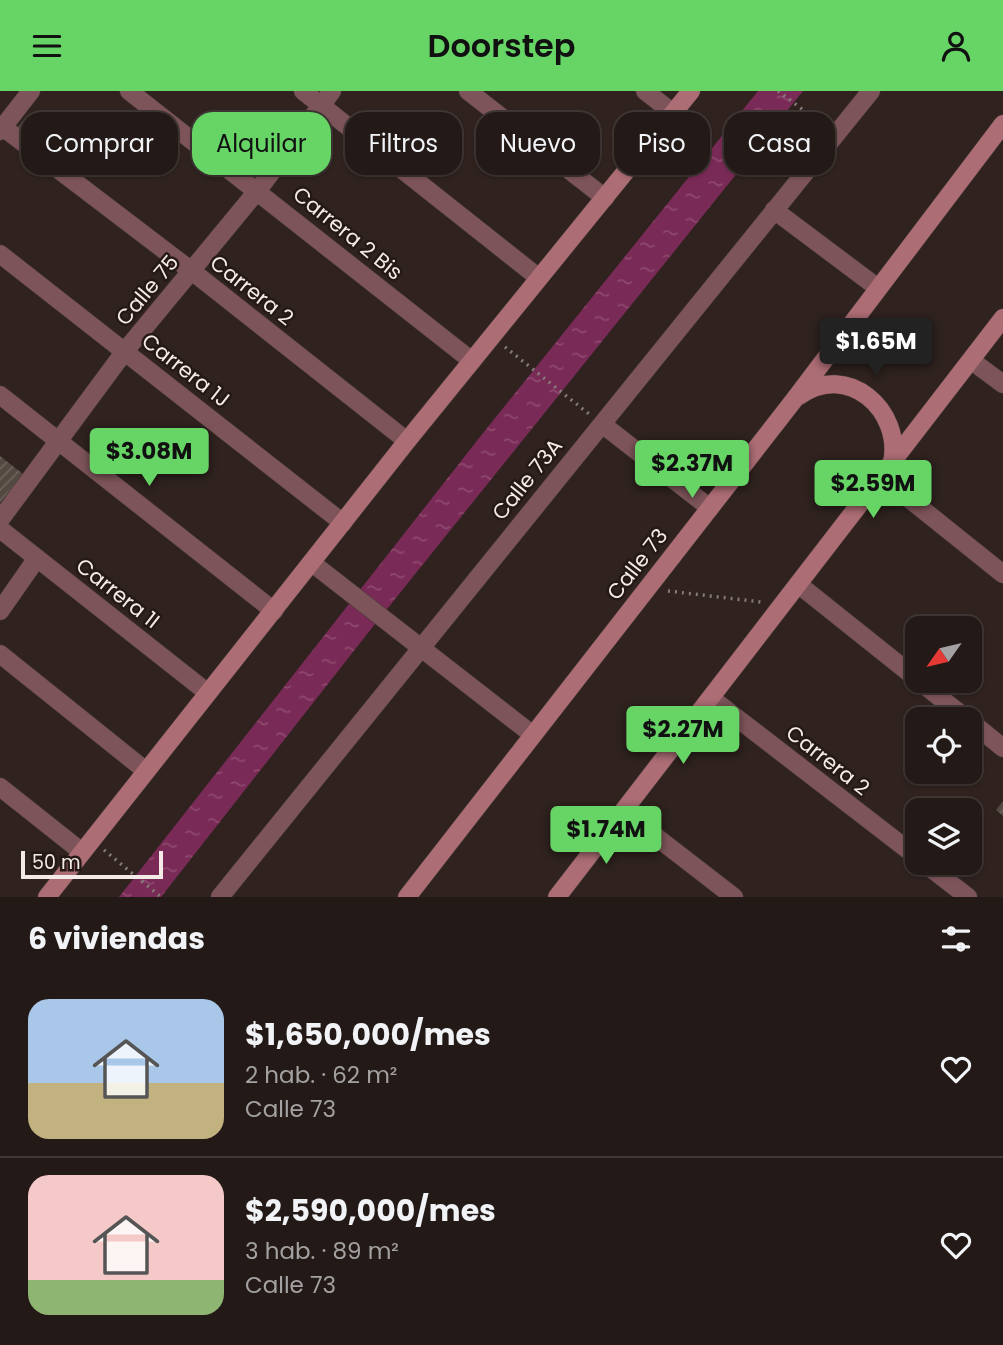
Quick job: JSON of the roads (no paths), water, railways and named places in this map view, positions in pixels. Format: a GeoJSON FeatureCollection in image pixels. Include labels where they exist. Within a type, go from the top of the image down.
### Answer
{"type":"FeatureCollection","features":[{"type":"Feature","properties":{"kind":"main road"},"geometry":{"type":"LineString","coordinates":[[674,112],[691,91]]}},
{"type":"Feature","properties":{"kind":"main road","name":"Calle 73"},"geometry":{"type":"LineString","coordinates":[[407,897],[794,400],[1003,124]]}},
{"type":"Feature","properties":{"kind":"main road"},"geometry":{"type":"LineString","coordinates":[[47,897],[407,441],[623,175]]}},
{"type":"Feature","properties":{"kind":"main road"},"geometry":{"type":"LineString","coordinates":[[557,897],[1003,318]]}},
{"type":"Feature","properties":{"kind":"main road"},"geometry":{"type":"LineString","coordinates":[[794,400],[810,390],[829,385],[848,387],[866,394],[881,408],[891,425],[894,444],[887,470]]}},
{"type":"Feature","properties":{"kind":"street"},"geometry":{"type":"LineString","coordinates":[[1,128],[32,91]]}},
{"type":"Feature","properties":{"kind":"street","name":"Carrera 2 Bis"},"geometry":{"type":"LineString","coordinates":[[129,91],[472,361]]}},
{"type":"Feature","properties":{"kind":"street"},"geometry":{"type":"LineString","coordinates":[[303,91],[326,98],[539,278]]}},
{"type":"Feature","properties":{"kind":"street"},"geometry":{"type":"LineString","coordinates":[[468,91],[605,198]]}},
{"type":"Feature","properties":{"kind":"street"},"geometry":{"type":"LineString","coordinates":[[645,91],[672,112]]}},
{"type":"Feature","properties":{"kind":"street","name":"Calle 73A"},"geometry":{"type":"LineString","coordinates":[[220,897],[871,91]]}},
{"type":"Feature","properties":{"kind":"street","name":"Calle 75"},"geometry":{"type":"LineString","coordinates":[[0,520],[60,443],[125,351],[193,272],[326,98]]}},
{"type":"Feature","properties":{"kind":"street","name":"Carrera 2"},"geometry":{"type":"LineString","coordinates":[[1,128],[193,272],[407,441]]}},
{"type":"Feature","properties":{"kind":"street"},"geometry":{"type":"LineString","coordinates":[[774,210],[878,288]]}},
{"type":"Feature","properties":{"kind":"street","name":"Carrera 1J"},"geometry":{"type":"LineString","coordinates":[[0,254],[343,523]]}},
{"type":"Feature","properties":{"kind":"street"},"geometry":{"type":"LineString","coordinates":[[972,361],[1003,384]]}},
{"type":"Feature","properties":{"kind":"street"},"geometry":{"type":"LineString","coordinates":[[0,395],[274,611]]}},
{"type":"Feature","properties":{"kind":"street"},"geometry":{"type":"LineString","coordinates":[[602,423],[710,508]]}},
{"type":"Feature","properties":{"kind":"street"},"geometry":{"type":"LineString","coordinates":[[887,470],[1003,574]]}},
{"type":"Feature","properties":{"kind":"street","name":"Carrera 1I"},"geometry":{"type":"LineString","coordinates":[[0,529],[208,693]]}},
{"type":"Feature","properties":{"kind":"street"},"geometry":{"type":"LineString","coordinates":[[0,611],[37,558]]}},
{"type":"Feature","properties":{"kind":"street"},"geometry":{"type":"LineString","coordinates":[[312,563],[533,735]]}},
{"type":"Feature","properties":{"kind":"street"},"geometry":{"type":"LineString","coordinates":[[798,584],[905,670]]}},
{"type":"Feature","properties":{"kind":"street"},"geometry":{"type":"LineString","coordinates":[[0,655],[146,771]]}},
{"type":"Feature","properties":{"kind":"street"},"geometry":{"type":"LineString","coordinates":[[934,693],[952,707]]}},
{"type":"Feature","properties":{"kind":"street","name":"Carrera 2"},"geometry":{"type":"LineString","coordinates":[[711,698],[905,848]]}},
{"type":"Feature","properties":{"kind":"street"},"geometry":{"type":"LineString","coordinates":[[982,731],[1003,748]]}},
{"type":"Feature","properties":{"kind":"street"},"geometry":{"type":"LineString","coordinates":[[0,787],[82,852]]}},
{"type":"Feature","properties":{"kind":"street"},"geometry":{"type":"LineString","coordinates":[[624,811],[734,897]]}},
{"type":"Feature","properties":{"kind":"street"},"geometry":{"type":"LineString","coordinates":[[940,875],[968,897]]}},
{"type":"Feature","properties":{"kind":"water"},"geometry":{"type":"Polygon","coordinates":[[[758,91],[803,91],[786,112],[741,112],[758,91]]]}},
{"type":"Feature","properties":{"kind":"water"},"geometry":{"type":"Polygon","coordinates":[[[724,133],[724,175],[736,175],[371,629],[161,897],[119,897],[487,428],[690,175],[710,175],[710,151],[724,133]]]}}]}
